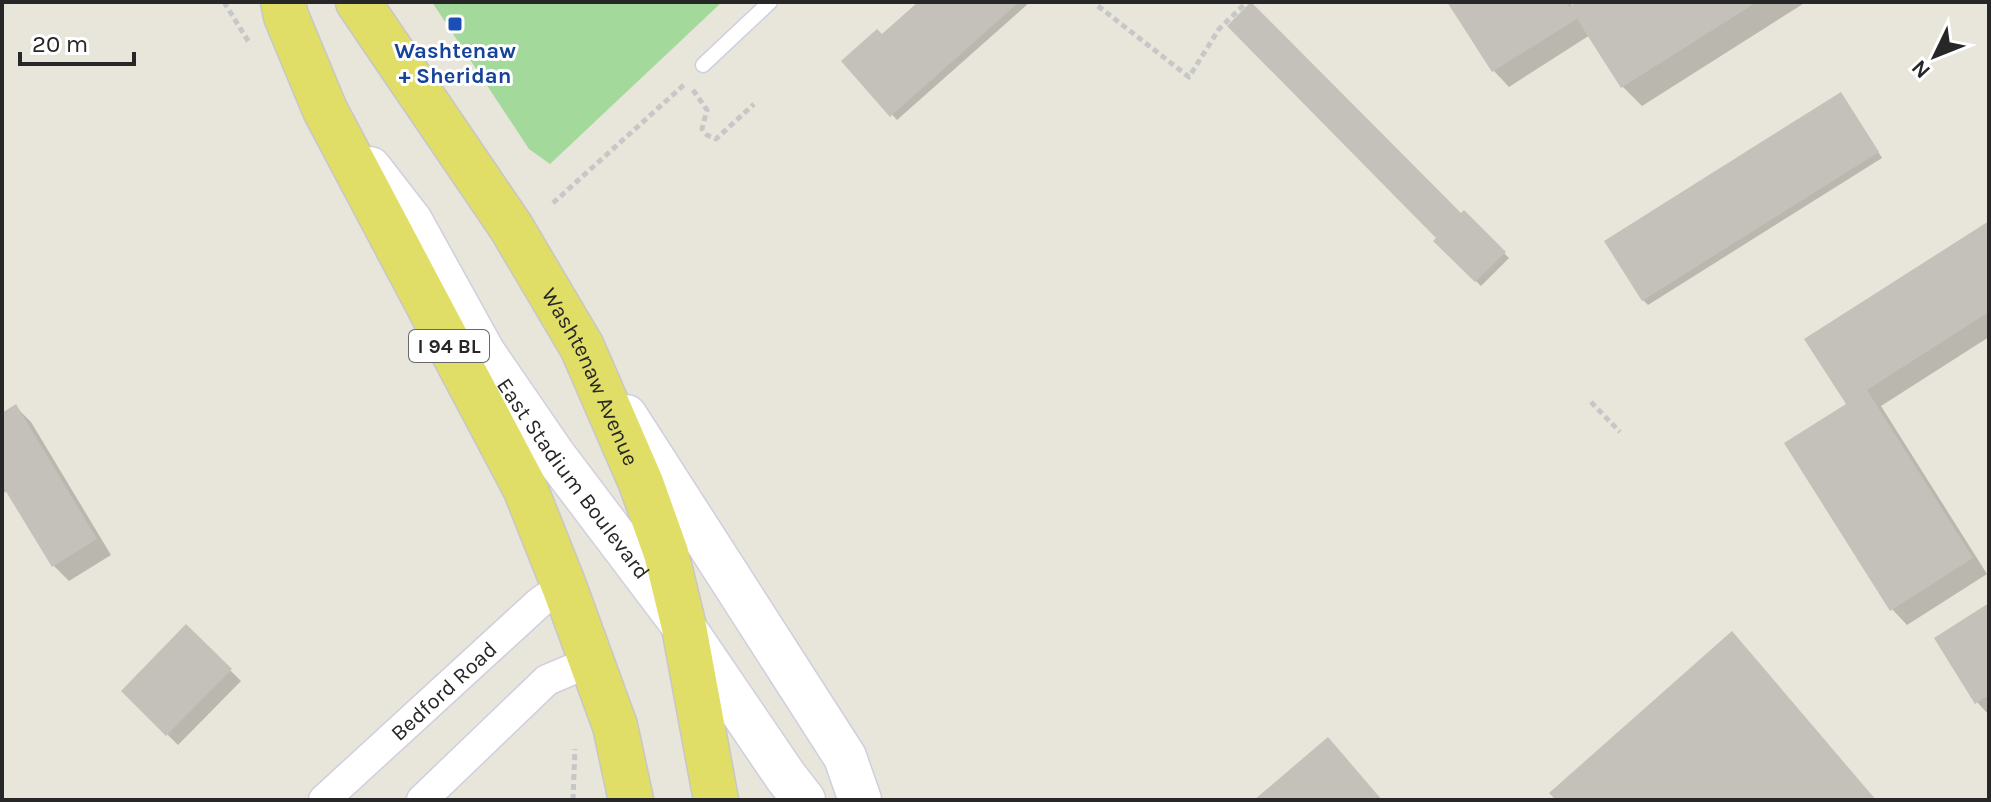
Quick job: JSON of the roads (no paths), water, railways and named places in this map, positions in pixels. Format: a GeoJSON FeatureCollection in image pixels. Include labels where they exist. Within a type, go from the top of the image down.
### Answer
{"type":"FeatureCollection","features":[{"type":"Feature","properties":{"kind":"main road","name":"I 94 BL"},"geometry":{"type":"LineString","coordinates":[[283,2],[325,110],[525,488],[615,726],[631,800]]}},
{"type":"Feature","properties":{"kind":"main road","name":"Washtenaw Avenue"},"geometry":{"type":"LineString","coordinates":[[358,2],[511,227],[582,347],[641,483],[666,553],[684,627],[716,800]]}},
{"type":"Feature","properties":{"kind":"main road","name":"East Stadium Boulevard"},"geometry":{"type":"LineString","coordinates":[[325,110],[411,221],[484,353],[554,455],[684,627],[804,800]]}},
{"type":"Feature","properties":{"kind":"main road"},"geometry":{"type":"LineString","coordinates":[[582,347],[845,757],[860,800]]}},
{"type":"Feature","properties":{"kind":"street","name":"Bedford Road"},"geometry":{"type":"LineString","coordinates":[[324,800],[540,602],[564,586]]}},
{"type":"Feature","properties":{"kind":"street"},"geometry":{"type":"LineString","coordinates":[[422,800],[547,680],[592,661]]}},
{"type":"Feature","properties":{"kind":"lane"},"geometry":{"type":"LineString","coordinates":[[703,65],[770,2]]}},
{"type":"Feature","properties":{"kind":"place","name":"Washtenaw + Sheridan"},"geometry":{"type":"Point","coordinates":[455,24]}}]}
